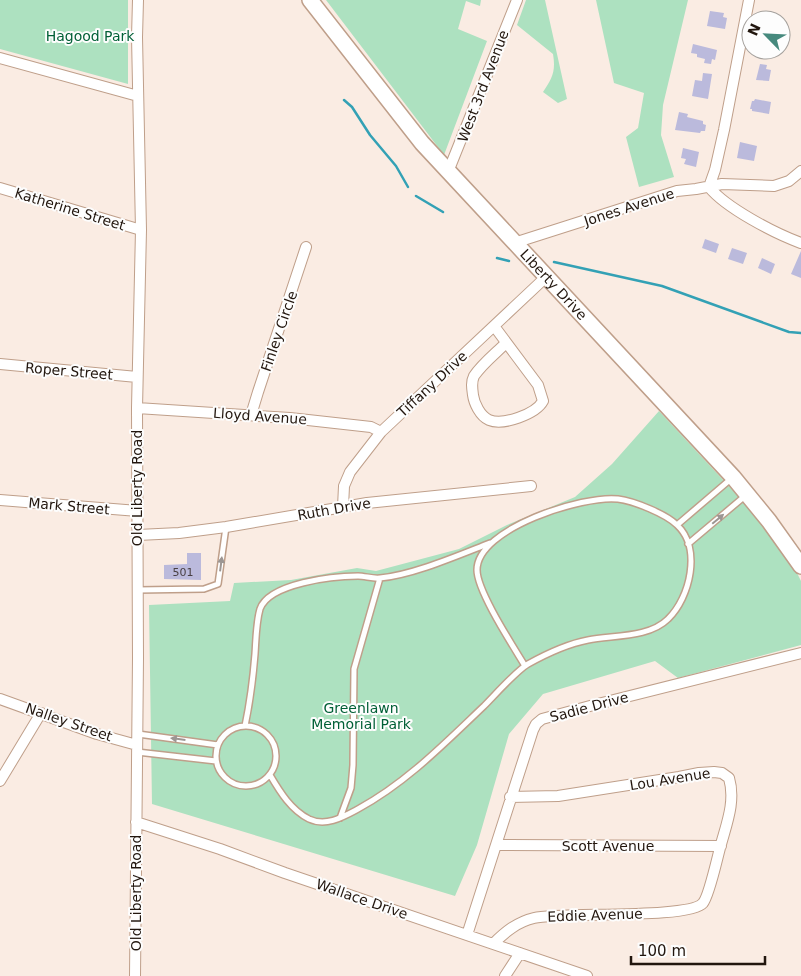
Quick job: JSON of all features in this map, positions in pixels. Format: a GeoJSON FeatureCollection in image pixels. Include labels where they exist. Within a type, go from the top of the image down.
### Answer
{"type":"FeatureCollection","features":[{"type":"Feature","properties":{"kind":"main road","name":"Liberty Drive"},"geometry":{"type":"LineString","coordinates":[[310,0],[422,143],[733,477],[748,494],[801,566]]}},
{"type":"Feature","properties":{"kind":"street","name":"Old Liberty Road"},"geometry":{"type":"LineString","coordinates":[[135,974],[138,734],[137,376],[141,230],[138,0]]}},
{"type":"Feature","properties":{"kind":"street","name":"West 3rd Avenue"},"geometry":{"type":"LineString","coordinates":[[448,172],[517,0]]}},
{"type":"Feature","properties":{"kind":"street"},"geometry":{"type":"LineString","coordinates":[[749,0],[724,130],[715,170],[708,187],[716,196],[754,220],[801,243]]}},
{"type":"Feature","properties":{"kind":"street"},"geometry":{"type":"LineString","coordinates":[[0,58],[138,96]]}},
{"type":"Feature","properties":{"kind":"street","name":"Jones Avenue"},"geometry":{"type":"LineString","coordinates":[[514,243],[668,194],[722,184],[774,186],[789,181],[801,171]]}},
{"type":"Feature","properties":{"kind":"street","name":"Katherine Street"},"geometry":{"type":"LineString","coordinates":[[0,188],[141,230]]}},
{"type":"Feature","properties":{"kind":"street","name":"Finley Circle"},"geometry":{"type":"LineString","coordinates":[[252,415],[306,247]]}},
{"type":"Feature","properties":{"kind":"street","name":"Tiffany Drive"},"geometry":{"type":"LineString","coordinates":[[344,507],[344,486],[350,472],[381,432],[546,277]]}},
{"type":"Feature","properties":{"kind":"street"},"geometry":{"type":"LineString","coordinates":[[494,326],[538,385],[543,401],[540,407],[533,411],[517,418],[496,422],[486,419],[480,412],[474,400],[471,385],[474,377],[506,343]]}},
{"type":"Feature","properties":{"kind":"street","name":"Roper Street"},"geometry":{"type":"LineString","coordinates":[[0,364],[137,376]]}},
{"type":"Feature","properties":{"kind":"street","name":"Lloyd Avenue"},"geometry":{"type":"LineString","coordinates":[[137,408],[252,415],[335,423],[371,428],[381,432]]}},
{"type":"Feature","properties":{"kind":"street","name":"Ruth Drive"},"geometry":{"type":"LineString","coordinates":[[138,534],[225,531],[367,503],[531,486]]}},
{"type":"Feature","properties":{"kind":"street","name":"Mark Street"},"geometry":{"type":"LineString","coordinates":[[0,500],[138,511]]}},
{"type":"Feature","properties":{"kind":"street","name":"Sadie Drive"},"geometry":{"type":"LineString","coordinates":[[467,934],[532,730],[536,724],[542,720],[590,706],[801,653]]}},
{"type":"Feature","properties":{"kind":"street","name":"Nalley Street"},"geometry":{"type":"LineString","coordinates":[[0,698],[137,748]]}},
{"type":"Feature","properties":{"kind":"street"},"geometry":{"type":"LineString","coordinates":[[0,781],[41,712]]}},
{"type":"Feature","properties":{"kind":"street","name":"Lou Avenue"},"geometry":{"type":"LineString","coordinates":[[510,797],[558,796],[699,773],[714,772],[722,774],[729,778],[733,798],[712,878],[703,903]]}},
{"type":"Feature","properties":{"kind":"street","name":"Wallace Drive"},"geometry":{"type":"LineString","coordinates":[[136,822],[220,848],[286,873],[587,976]]}},
{"type":"Feature","properties":{"kind":"street","name":"Scott Avenue"},"geometry":{"type":"LineString","coordinates":[[496,844],[721,846]]}},
{"type":"Feature","properties":{"kind":"street","name":"Eddie Avenue"},"geometry":{"type":"LineString","coordinates":[[493,944],[507,930],[534,918],[664,912],[694,908],[703,903]]}},
{"type":"Feature","properties":{"kind":"street"},"geometry":{"type":"LineString","coordinates":[[505,976],[520,953]]}},
{"type":"Feature","properties":{"kind":"street"},"geometry":{"type":"LineString","coordinates":[[125,976],[135,974]]}},
{"type":"Feature","properties":{"kind":"lane"},"geometry":{"type":"LineString","coordinates":[[677,525],[733,477]]}},
{"type":"Feature","properties":{"kind":"lane"},"geometry":{"type":"LineString","coordinates":[[688,544],[748,494]]}},
{"type":"Feature","properties":{"kind":"lane"},"geometry":{"type":"LineString","coordinates":[[245,726],[251,697],[260,607],[271,596],[290,586],[324,579],[358,576],[380,578],[408,572],[490,543],[510,530],[567,505],[595,499],[619,499],[639,504],[677,525],[688,540],[691,563],[688,581],[680,604],[667,620],[649,630],[586,640],[557,650],[525,666],[406,778],[370,802],[340,818],[327,822],[311,820],[295,810],[270,774]]}},
{"type":"Feature","properties":{"kind":"lane"},"geometry":{"type":"LineString","coordinates":[[138,590],[204,589],[218,584],[225,531]]}},
{"type":"Feature","properties":{"kind":"lane"},"geometry":{"type":"LineString","coordinates":[[490,543],[480,556],[477,571],[503,630],[525,666]]}},
{"type":"Feature","properties":{"kind":"lane"},"geometry":{"type":"LineString","coordinates":[[340,818],[351,788],[354,669],[380,578]]}},
{"type":"Feature","properties":{"kind":"lane"},"geometry":{"type":"LineString","coordinates":[[245,726],[254,727],[270,738],[276,756],[270,774],[262,782],[253,786],[234,784],[225,779],[219,771],[216,761],[218,745],[229,732],[245,726]]}},
{"type":"Feature","properties":{"kind":"lane"},"geometry":{"type":"LineString","coordinates":[[138,734],[218,745]]}},
{"type":"Feature","properties":{"kind":"lane"},"geometry":{"type":"LineString","coordinates":[[137,748],[216,761]]}},
{"type":"Feature","properties":{"kind":"green space","name":"Hagood Park"},"geometry":{"type":"Polygon","coordinates":[[[0,0],[128,0],[128,84],[0,49],[0,0]]]}},
{"type":"Feature","properties":{"kind":"green space"},"geometry":{"type":"Polygon","coordinates":[[[326,0],[481,0],[480,6],[466,1],[458,29],[487,41],[444,155],[326,0]]]}},
{"type":"Feature","properties":{"kind":"green space"},"geometry":{"type":"Polygon","coordinates":[[[526,0],[545,0],[567,99],[558,103],[543,92],[553,74],[553,54],[517,25],[526,0]]]}},
{"type":"Feature","properties":{"kind":"green space"},"geometry":{"type":"Polygon","coordinates":[[[596,0],[688,0],[663,105],[661,135],[674,177],[639,187],[626,137],[638,128],[644,93],[614,83],[596,0]]]}},
{"type":"Feature","properties":{"kind":"green space","name":"Greenlawn Memorial Park"},"geometry":{"type":"Polygon","coordinates":[[[659,411],[753,512],[790,559],[801,581],[801,645],[678,678],[655,661],[543,694],[509,734],[477,845],[455,896],[152,804],[149,605],[230,601],[234,583],[291,580],[357,568],[376,571],[459,549],[507,525],[575,497],[612,464],[659,411]]]}},
{"type":"Feature","properties":{"kind":"building"},"geometry":{"type":"Polygon","coordinates":[[[710,11],[724,13],[723,17],[727,18],[725,29],[707,26],[710,11]]]}},
{"type":"Feature","properties":{"kind":"building"},"geometry":{"type":"Polygon","coordinates":[[[693,44],[717,50],[715,60],[712,59],[711,64],[704,63],[705,59],[691,53],[693,44]]]}},
{"type":"Feature","properties":{"kind":"building"},"geometry":{"type":"Polygon","coordinates":[[[760,64],[767,65],[766,69],[771,70],[769,81],[756,80],[760,64]]]}},
{"type":"Feature","properties":{"kind":"building"},"geometry":{"type":"Polygon","coordinates":[[[703,73],[712,74],[708,99],[692,96],[695,80],[702,81],[703,73]]]}},
{"type":"Feature","properties":{"kind":"building"},"geometry":{"type":"Polygon","coordinates":[[[755,99],[771,102],[769,114],[750,109],[752,101],[755,99]]]}},
{"type":"Feature","properties":{"kind":"building"},"geometry":{"type":"Polygon","coordinates":[[[679,112],[688,114],[687,117],[703,121],[703,124],[706,125],[705,131],[700,133],[675,130],[679,112]]]}},
{"type":"Feature","properties":{"kind":"building"},"geometry":{"type":"Polygon","coordinates":[[[740,142],[757,146],[754,161],[737,158],[740,142]]]}},
{"type":"Feature","properties":{"kind":"building"},"geometry":{"type":"Polygon","coordinates":[[[683,148],[699,152],[696,167],[684,164],[686,159],[681,158],[683,148]]]}},
{"type":"Feature","properties":{"kind":"building"},"geometry":{"type":"Polygon","coordinates":[[[705,239],[719,244],[716,253],[702,248],[705,239]]]}},
{"type":"Feature","properties":{"kind":"building"},"geometry":{"type":"Polygon","coordinates":[[[732,248],[747,253],[743,264],[728,259],[732,248]]]}},
{"type":"Feature","properties":{"kind":"building"},"geometry":{"type":"Polygon","coordinates":[[[801,251],[801,278],[791,274],[801,251]]]}},
{"type":"Feature","properties":{"kind":"building"},"geometry":{"type":"Polygon","coordinates":[[[762,258],[775,264],[771,274],[758,268],[762,258]]]}},
{"type":"Feature","properties":{"kind":"building"},"geometry":{"type":"Polygon","coordinates":[[[187,553],[201,553],[201,580],[164,579],[164,565],[187,564],[187,553]]]}},
{"type":"Feature","properties":{"kind":"waterway"},"geometry":{"type":"LineString","coordinates":[[344,100],[352,107],[370,135],[396,166],[408,187]]}},
{"type":"Feature","properties":{"kind":"waterway"},"geometry":{"type":"LineString","coordinates":[[416,196],[443,212]]}},
{"type":"Feature","properties":{"kind":"waterway"},"geometry":{"type":"LineString","coordinates":[[497,258],[509,261]]}},
{"type":"Feature","properties":{"kind":"waterway"},"geometry":{"type":"LineString","coordinates":[[554,262],[662,286],[789,332],[801,333]]}}]}
